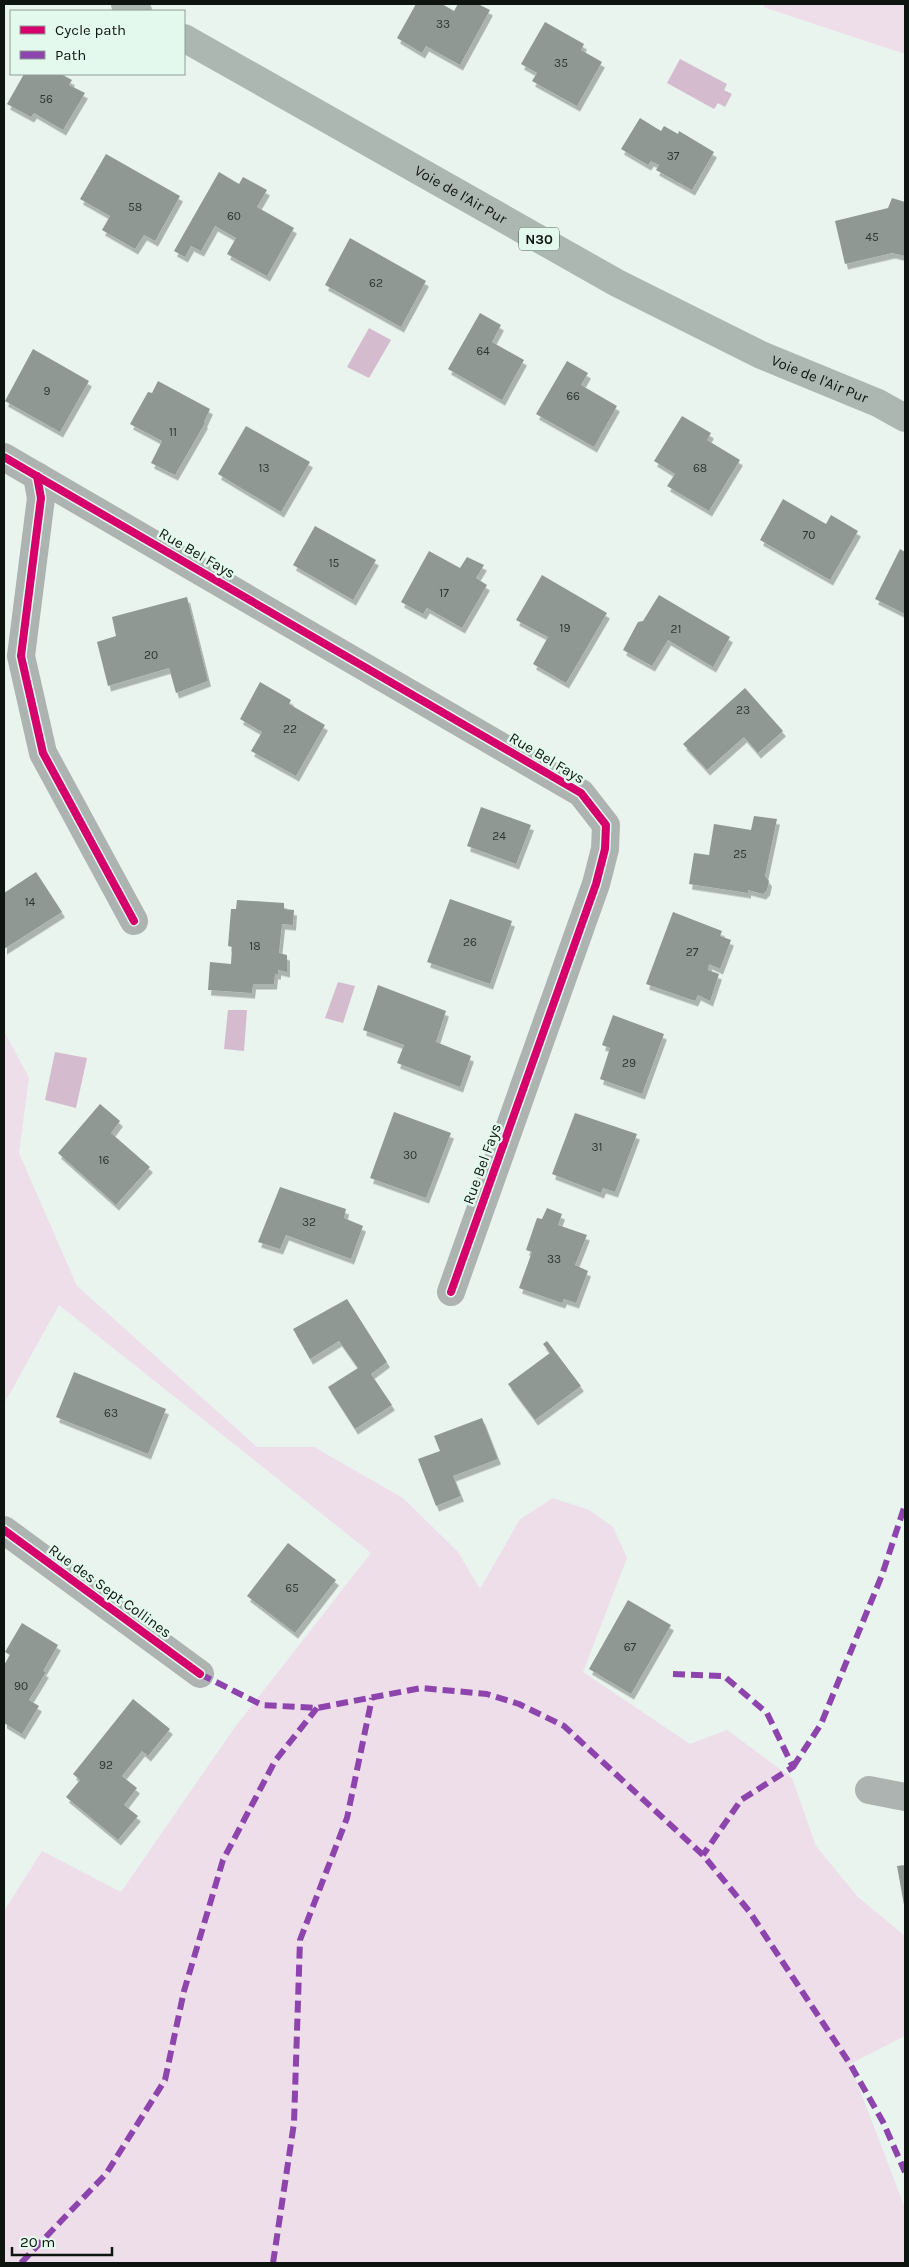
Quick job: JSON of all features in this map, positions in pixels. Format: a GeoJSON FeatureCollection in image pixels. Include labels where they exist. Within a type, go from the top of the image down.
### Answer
{"type":"FeatureCollection","features":[{"type":"Feature","properties":{"kind":"main road"},"geometry":{"type":"LineString","coordinates":[[125,4],[136,10]]}},
{"type":"Feature","properties":{"kind":"main road","name":"Voie de l'Air Pur"},"geometry":{"type":"LineString","coordinates":[[185,39],[617,283],[761,355],[878,404],[905,418]]}},
{"type":"Feature","properties":{"kind":"street","name":"Rue Bel Fays"},"geometry":{"type":"LineString","coordinates":[[4,457],[581,793],[606,825],[605,849],[596,884],[451,1292]]}},
{"type":"Feature","properties":{"kind":"street"},"geometry":{"type":"LineString","coordinates":[[38,476],[41,498],[20,656],[43,753],[134,921]]}},
{"type":"Feature","properties":{"kind":"street","name":"Rue des Sept Collines"},"geometry":{"type":"LineString","coordinates":[[4,1530],[200,1674]]}},
{"type":"Feature","properties":{"kind":"street"},"geometry":{"type":"LineString","coordinates":[[869,1790],[905,1797]]}},
{"type":"Feature","properties":{"kind":"shaded area"},"geometry":{"type":"Polygon","coordinates":[[[765,4],[905,4],[905,54],[763,7],[765,4]]]}},
{"type":"Feature","properties":{"kind":"shaded area"},"geometry":{"type":"Polygon","coordinates":[[[680,59],[727,84],[724,90],[732,94],[725,107],[718,103],[714,109],[667,83],[680,59]]]}},
{"type":"Feature","properties":{"kind":"shaded area"},"geometry":{"type":"Polygon","coordinates":[[[369,328],[391,340],[369,378],[347,367],[369,328]]]}},
{"type":"Feature","properties":{"kind":"shaded area"},"geometry":{"type":"Polygon","coordinates":[[[338,982],[355,986],[343,1023],[325,1018],[338,982]]]}},
{"type":"Feature","properties":{"kind":"shaded area"},"geometry":{"type":"Polygon","coordinates":[[[228,1010],[247,1010],[244,1051],[224,1049],[228,1010]]]}},
{"type":"Feature","properties":{"kind":"shaded area"},"geometry":{"type":"Polygon","coordinates":[[[4,1031],[29,1078],[19,1153],[77,1286],[257,1447],[314,1447],[403,1498],[458,1552],[480,1589],[520,1519],[553,1498],[589,1510],[613,1527],[627,1558],[583,1672],[690,1744],[727,1730],[792,1778],[816,1846],[858,1897],[905,1936],[905,2036],[850,2064],[905,2208],[905,2263],[4,2263],[4,1911],[42,1851],[121,1892],[235,1727],[371,1553],[59,1305],[4,1404],[4,1031]]]}},
{"type":"Feature","properties":{"kind":"shaded area"},"geometry":{"type":"Polygon","coordinates":[[[55,1052],[87,1058],[76,1108],[45,1100],[55,1052]]]}},
{"type":"Feature","properties":{"kind":"building"},"geometry":{"type":"Polygon","coordinates":[[[416,4],[442,4],[454,11],[458,4],[478,4],[490,10],[460,65],[426,46],[422,53],[397,38],[416,4]]]}},
{"type":"Feature","properties":{"kind":"building"},"geometry":{"type":"Polygon","coordinates":[[[545,22],[584,44],[581,50],[602,62],[577,106],[532,81],[537,73],[521,64],[545,22]]]}},
{"type":"Feature","properties":{"kind":"building"},"geometry":{"type":"Polygon","coordinates":[[[23,75],[63,75],[72,80],[69,85],[85,93],[63,130],[34,113],[31,117],[7,104],[23,75]]]}},
{"type":"Feature","properties":{"kind":"building"},"geometry":{"type":"Polygon","coordinates":[[[640,118],[661,131],[664,126],[678,134],[679,131],[714,152],[692,190],[656,170],[659,165],[651,161],[648,165],[621,149],[640,118]]]}},
{"type":"Feature","properties":{"kind":"building"},"geometry":{"type":"Polygon","coordinates":[[[106,154],[180,196],[155,241],[144,235],[135,249],[102,230],[110,216],[80,199],[106,154]]]}},
{"type":"Feature","properties":{"kind":"building"},"geometry":{"type":"Polygon","coordinates":[[[219,172],[239,184],[243,177],[267,190],[257,207],[294,228],[267,276],[227,254],[236,238],[215,226],[201,251],[191,246],[185,257],[174,251],[219,172]]]}},
{"type":"Feature","properties":{"kind":"building"},"geometry":{"type":"Polygon","coordinates":[[[892,198],[905,202],[905,256],[892,253],[845,264],[835,221],[888,208],[892,198]]]}},
{"type":"Feature","properties":{"kind":"building"},"geometry":{"type":"Polygon","coordinates":[[[350,238],[426,281],[401,327],[325,285],[350,238]]]}},
{"type":"Feature","properties":{"kind":"building"},"geometry":{"type":"Polygon","coordinates":[[[480,313],[501,325],[492,342],[524,360],[502,400],[448,369],[480,313]]]}},
{"type":"Feature","properties":{"kind":"building"},"geometry":{"type":"Polygon","coordinates":[[[33,349],[89,381],[60,432],[5,401],[33,349]]]}},
{"type":"Feature","properties":{"kind":"building"},"geometry":{"type":"Polygon","coordinates":[[[567,361],[588,373],[581,385],[617,406],[594,447],[536,414],[567,361]]]}},
{"type":"Feature","properties":{"kind":"building"},"geometry":{"type":"Polygon","coordinates":[[[158,381],[210,409],[205,423],[175,475],[151,463],[162,441],[130,424],[148,392],[152,393],[158,381]]]}},
{"type":"Feature","properties":{"kind":"building"},"geometry":{"type":"Polygon","coordinates":[[[682,416],[711,433],[707,440],[740,460],[709,511],[667,486],[675,474],[654,461],[682,416]]]}},
{"type":"Feature","properties":{"kind":"building"},"geometry":{"type":"Polygon","coordinates":[[[246,426],[310,462],[281,512],[218,474],[246,426]]]}},
{"type":"Feature","properties":{"kind":"building"},"geometry":{"type":"Polygon","coordinates":[[[783,499],[826,524],[831,515],[858,531],[830,580],[760,540],[783,499]]]}},
{"type":"Feature","properties":{"kind":"building"},"geometry":{"type":"Polygon","coordinates":[[[315,526],[376,560],[353,600],[293,565],[315,526]]]}},
{"type":"Feature","properties":{"kind":"building"},"geometry":{"type":"Polygon","coordinates":[[[900,549],[905,552],[905,614],[875,599],[900,549]]]}},
{"type":"Feature","properties":{"kind":"building"},"geometry":{"type":"Polygon","coordinates":[[[429,551],[460,568],[467,557],[484,565],[476,578],[487,585],[462,628],[427,608],[423,614],[401,602],[429,551]]]}},
{"type":"Feature","properties":{"kind":"building"},"geometry":{"type":"Polygon","coordinates":[[[542,575],[607,613],[566,683],[533,664],[548,637],[516,620],[542,575]]]}},
{"type":"Feature","properties":{"kind":"building"},"geometry":{"type":"Polygon","coordinates":[[[659,595],[730,637],[713,667],[668,640],[652,666],[623,650],[638,622],[643,621],[659,595]]]}},
{"type":"Feature","properties":{"kind":"building"},"geometry":{"type":"Polygon","coordinates":[[[187,597],[208,681],[176,693],[169,668],[108,686],[97,642],[116,636],[112,617],[187,597]]]}},
{"type":"Feature","properties":{"kind":"building"},"geometry":{"type":"Polygon","coordinates":[[[260,682],[291,700],[289,704],[325,725],[296,776],[251,751],[262,732],[240,719],[260,682]]]}},
{"type":"Feature","properties":{"kind":"building"},"geometry":{"type":"Polygon","coordinates":[[[745,688],[783,731],[758,753],[744,737],[707,770],[683,744],[745,688]]]}},
{"type":"Feature","properties":{"kind":"building"},"geometry":{"type":"Polygon","coordinates":[[[481,807],[531,825],[516,864],[467,846],[481,807]]]}},
{"type":"Feature","properties":{"kind":"building"},"geometry":{"type":"Polygon","coordinates":[[[754,816],[777,819],[765,876],[769,881],[767,890],[763,894],[748,890],[748,893],[689,884],[694,853],[709,855],[714,824],[751,830],[754,816]]]}},
{"type":"Feature","properties":{"kind":"building"},"geometry":{"type":"Polygon","coordinates":[[[36,872],[62,912],[4,949],[4,893],[36,872]]]}},
{"type":"Feature","properties":{"kind":"building"},"geometry":{"type":"Polygon","coordinates":[[[450,899],[512,921],[490,984],[427,962],[450,899]]]}},
{"type":"Feature","properties":{"kind":"building"},"geometry":{"type":"Polygon","coordinates":[[[237,900],[284,903],[284,909],[294,910],[293,925],[282,924],[279,953],[287,955],[287,972],[278,970],[278,974],[275,974],[274,984],[253,984],[252,993],[208,990],[210,962],[231,964],[232,947],[228,946],[231,909],[236,909],[237,900]]]}},
{"type":"Feature","properties":{"kind":"building"},"geometry":{"type":"Polygon","coordinates":[[[673,912],[722,931],[720,936],[731,940],[720,969],[709,964],[708,970],[719,974],[710,1001],[698,995],[695,1001],[646,984],[673,912]]]}},
{"type":"Feature","properties":{"kind":"building"},"geometry":{"type":"Polygon","coordinates":[[[378,985],[446,1011],[436,1042],[471,1056],[460,1087],[397,1063],[404,1045],[363,1030],[378,985]]]}},
{"type":"Feature","properties":{"kind":"building"},"geometry":{"type":"Polygon","coordinates":[[[613,1015],[664,1034],[642,1094],[600,1079],[610,1048],[602,1045],[613,1015]]]}},
{"type":"Feature","properties":{"kind":"building"},"geometry":{"type":"Polygon","coordinates":[[[100,1104],[120,1121],[111,1133],[150,1167],[116,1205],[58,1153],[100,1104]]]}},
{"type":"Feature","properties":{"kind":"building"},"geometry":{"type":"Polygon","coordinates":[[[394,1112],[451,1133],[426,1198],[370,1178],[394,1112]]]}},
{"type":"Feature","properties":{"kind":"building"},"geometry":{"type":"Polygon","coordinates":[[[575,1113],[637,1134],[615,1192],[603,1188],[601,1193],[552,1174],[575,1113]]]}},
{"type":"Feature","properties":{"kind":"building"},"geometry":{"type":"Polygon","coordinates":[[[280,1187],[346,1209],[344,1218],[363,1226],[351,1259],[286,1235],[280,1249],[258,1242],[280,1187]]]}},
{"type":"Feature","properties":{"kind":"building"},"geometry":{"type":"Polygon","coordinates":[[[547,1208],[562,1214],[558,1225],[587,1235],[575,1265],[588,1271],[576,1303],[564,1299],[562,1303],[519,1288],[532,1252],[526,1250],[537,1218],[542,1219],[547,1208]]]}},
{"type":"Feature","properties":{"kind":"building"},"geometry":{"type":"Polygon","coordinates":[[[347,1299],[387,1362],[371,1374],[392,1405],[355,1429],[328,1387],[358,1368],[339,1341],[310,1359],[293,1329],[347,1299]]]}},
{"type":"Feature","properties":{"kind":"building"},"geometry":{"type":"Polygon","coordinates":[[[547,1341],[581,1386],[535,1420],[508,1384],[550,1353],[543,1344],[547,1341]]]}},
{"type":"Feature","properties":{"kind":"building"},"geometry":{"type":"Polygon","coordinates":[[[74,1372],[166,1409],[148,1454],[56,1417],[74,1372]]]}},
{"type":"Feature","properties":{"kind":"building"},"geometry":{"type":"Polygon","coordinates":[[[482,1418],[498,1459],[453,1476],[461,1496],[436,1506],[418,1459],[440,1451],[434,1436],[482,1418]]]}},
{"type":"Feature","properties":{"kind":"building"},"geometry":{"type":"Polygon","coordinates":[[[288,1543],[336,1580],[295,1633],[247,1596],[288,1543]]]}},
{"type":"Feature","properties":{"kind":"building"},"geometry":{"type":"Polygon","coordinates":[[[628,1600],[671,1625],[631,1694],[589,1669],[628,1600]]]}},
{"type":"Feature","properties":{"kind":"building"},"geometry":{"type":"Polygon","coordinates":[[[22,1623],[58,1645],[43,1671],[46,1672],[29,1700],[39,1706],[22,1734],[4,1723],[4,1665],[10,1655],[5,1652],[22,1623]]]}},
{"type":"Feature","properties":{"kind":"building"},"geometry":{"type":"Polygon","coordinates":[[[133,1699],[170,1729],[148,1756],[142,1751],[122,1776],[137,1788],[124,1805],[138,1816],[118,1840],[66,1797],[80,1780],[73,1774],[133,1699]]]}},
{"type":"Feature","properties":{"kind":"building"},"geometry":{"type":"Polygon","coordinates":[[[905,1865],[905,1905],[904,1905],[897,1866],[905,1865]]]}},
{"type":"Feature","properties":{"kind":"marked path"},"geometry":{"type":"LineString","coordinates":[[793,1767],[821,1724],[882,1575],[905,1505]]}},
{"type":"Feature","properties":{"kind":"marked path"},"geometry":{"type":"LineString","coordinates":[[200,1674],[262,1705],[317,1708],[421,1688],[487,1694],[519,1704],[564,1726],[703,1855],[749,1911],[850,2064],[883,2122],[905,2172]]}},
{"type":"Feature","properties":{"kind":"marked path"},"geometry":{"type":"LineString","coordinates":[[673,1674],[724,1676],[767,1713],[793,1767],[741,1800],[703,1855]]}},
{"type":"Feature","properties":{"kind":"marked path"},"geometry":{"type":"LineString","coordinates":[[273,2263],[294,2123],[300,1940],[347,1818],[372,1698]]}},
{"type":"Feature","properties":{"kind":"marked path"},"geometry":{"type":"LineString","coordinates":[[21,2263],[106,2174],[165,2080],[184,1991],[223,1860],[275,1761],[317,1708]]}},
{"type":"Feature","properties":{"kind":"cycle path"},"geometry":{"type":"LineString","coordinates":[[4,457],[581,793],[606,825],[605,849],[596,884],[451,1292]]}},
{"type":"Feature","properties":{"kind":"cycle path"},"geometry":{"type":"LineString","coordinates":[[37,476],[41,498],[21,656],[43,753],[134,921]]}},
{"type":"Feature","properties":{"kind":"cycle path"},"geometry":{"type":"LineString","coordinates":[[4,1530],[200,1674]]}}]}
